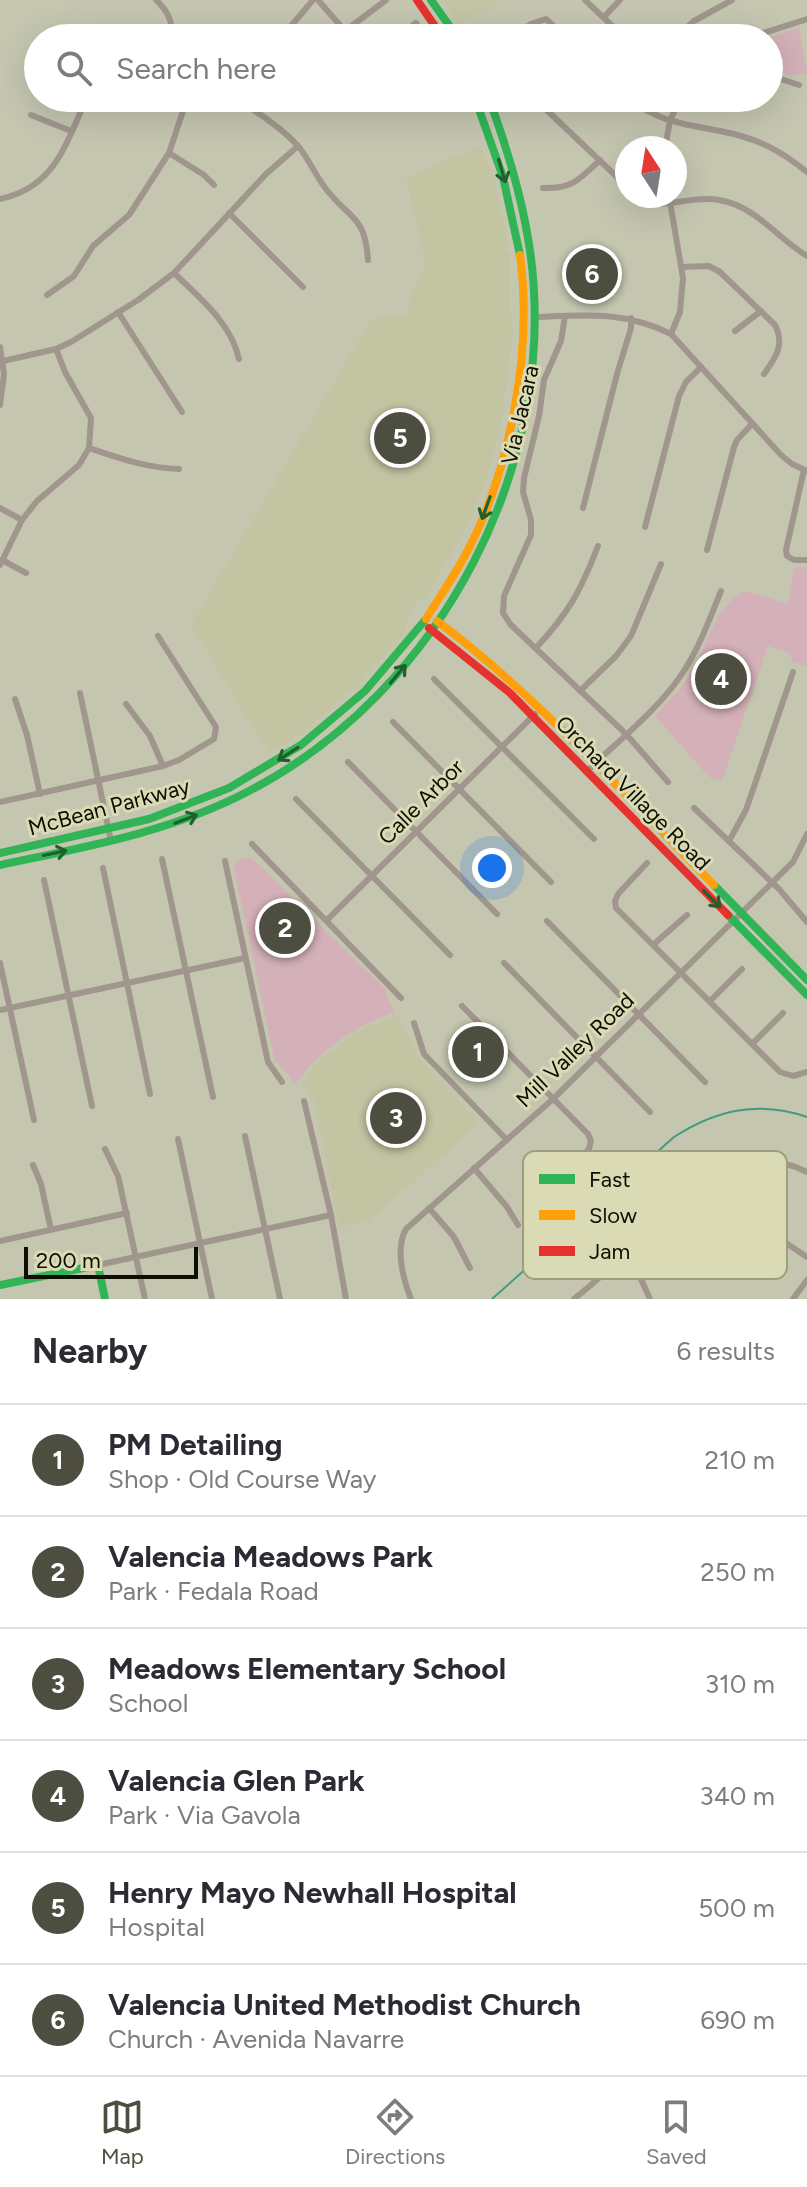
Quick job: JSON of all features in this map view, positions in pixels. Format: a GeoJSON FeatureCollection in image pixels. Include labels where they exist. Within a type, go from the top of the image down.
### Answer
{"type":"FeatureCollection","features":[{"type":"Feature","properties":{"kind":"main road"},"geometry":{"type":"LineString","coordinates":[[417,0],[433,24]]}},
{"type":"Feature","properties":{"kind":"main road"},"geometry":{"type":"LineString","coordinates":[[431,0],[448,24]]}},
{"type":"Feature","properties":{"kind":"main road","name":"McBean Parkway"},"geometry":{"type":"LineString","coordinates":[[0,853],[109,830],[173,812],[266,768],[312,738],[358,699],[427,620],[464,560],[479,528],[505,458],[519,380],[524,318],[517,239],[504,176],[480,112]]}},
{"type":"Feature","properties":{"kind":"main road","name":"McBean Parkway"},"geometry":{"type":"LineString","coordinates":[[0,865],[145,833],[216,808],[249,792],[306,757],[366,709],[436,627],[478,560],[497,517],[526,418],[536,317],[532,253],[510,152],[494,112]]}},
{"type":"Feature","properties":{"kind":"main road","name":"Orchard Village Road"},"geometry":{"type":"LineString","coordinates":[[427,620],[590,768],[741,912],[807,980]]}},
{"type":"Feature","properties":{"kind":"main road","name":"Orchard Village Road"},"geometry":{"type":"LineString","coordinates":[[436,627],[485,657],[540,709],[590,768],[807,995]]}},
{"type":"Feature","properties":{"kind":"main road"},"geometry":{"type":"LineString","coordinates":[[306,757],[312,738]]}},
{"type":"Feature","properties":{"kind":"main road"},"geometry":{"type":"LineString","coordinates":[[0,1285],[98,1265],[105,1299]]}},
{"type":"Feature","properties":{"kind":"street"},"geometry":{"type":"LineString","coordinates":[[156,0],[167,11],[172,24]]}},
{"type":"Feature","properties":{"kind":"street"},"geometry":{"type":"LineString","coordinates":[[294,24],[316,0],[338,24]]}},
{"type":"Feature","properties":{"kind":"street"},"geometry":{"type":"LineString","coordinates":[[326,8],[334,0]]}},
{"type":"Feature","properties":{"kind":"street"},"geometry":{"type":"LineString","coordinates":[[359,24],[386,0]]}},
{"type":"Feature","properties":{"kind":"street"},"geometry":{"type":"LineString","coordinates":[[585,0],[611,24]]}},
{"type":"Feature","properties":{"kind":"street"},"geometry":{"type":"LineString","coordinates":[[604,17],[620,0]]}},
{"type":"Feature","properties":{"kind":"street"},"geometry":{"type":"LineString","coordinates":[[691,24],[732,0]]}},
{"type":"Feature","properties":{"kind":"street"},"geometry":{"type":"LineString","coordinates":[[531,24],[540,19],[546,19],[551,24]]}},
{"type":"Feature","properties":{"kind":"street"},"geometry":{"type":"LineString","coordinates":[[783,27],[807,19]]}},
{"type":"Feature","properties":{"kind":"street"},"geometry":{"type":"LineString","coordinates":[[783,80],[799,85]]}},
{"type":"Feature","properties":{"kind":"street"},"geometry":{"type":"LineString","coordinates":[[0,199],[20,194],[40,183],[52,170],[80,112]]}},
{"type":"Feature","properties":{"kind":"street"},"geometry":{"type":"LineString","coordinates":[[47,295],[74,276],[93,246],[129,215],[169,153],[183,112]]}},
{"type":"Feature","properties":{"kind":"street"},"geometry":{"type":"LineString","coordinates":[[255,112],[298,146],[329,193],[359,221],[364,231],[368,260]]}},
{"type":"Feature","properties":{"kind":"street"},"geometry":{"type":"LineString","coordinates":[[549,112],[615,175]]}},
{"type":"Feature","properties":{"kind":"street"},"geometry":{"type":"LineString","coordinates":[[650,112],[670,121],[752,139],[774,148],[807,172]]}},
{"type":"Feature","properties":{"kind":"street"},"geometry":{"type":"LineString","coordinates":[[667,136],[674,112]]}},
{"type":"Feature","properties":{"kind":"street"},"geometry":{"type":"LineString","coordinates":[[31,115],[71,131]]}},
{"type":"Feature","properties":{"kind":"street"},"geometry":{"type":"LineString","coordinates":[[3,361],[56,349],[118,312],[174,273],[266,174],[298,146]]}},
{"type":"Feature","properties":{"kind":"street"},"geometry":{"type":"LineString","coordinates":[[169,153],[214,185]]}},
{"type":"Feature","properties":{"kind":"street"},"geometry":{"type":"LineString","coordinates":[[543,188],[572,185],[600,160]]}},
{"type":"Feature","properties":{"kind":"street"},"geometry":{"type":"LineString","coordinates":[[687,198],[736,204],[754,213],[793,248],[807,256]]}},
{"type":"Feature","properties":{"kind":"street"},"geometry":{"type":"LineString","coordinates":[[671,334],[683,297],[682,267],[672,208]]}},
{"type":"Feature","properties":{"kind":"street"},"geometry":{"type":"LineString","coordinates":[[229,213],[303,287]]}},
{"type":"Feature","properties":{"kind":"street"},"geometry":{"type":"LineString","coordinates":[[682,267],[709,266],[720,272],[775,325],[780,335],[777,355],[764,374]]}},
{"type":"Feature","properties":{"kind":"street"},"geometry":{"type":"LineString","coordinates":[[174,273],[204,302],[231,335],[239,359]]}},
{"type":"Feature","properties":{"kind":"street"},"geometry":{"type":"LineString","coordinates":[[735,331],[761,311]]}},
{"type":"Feature","properties":{"kind":"street"},"geometry":{"type":"LineString","coordinates":[[118,312],[182,412]]}},
{"type":"Feature","properties":{"kind":"street","name":"Via Jacara"},"geometry":{"type":"LineString","coordinates":[[536,648],[511,625],[503,613],[504,596],[531,535],[531,520],[523,492],[524,478],[544,380],[561,341],[565,316]]}},
{"type":"Feature","properties":{"kind":"street"},"geometry":{"type":"LineString","coordinates":[[536,317],[631,318],[671,334],[781,455],[805,470],[786,550],[787,556],[794,560],[807,560]]}},
{"type":"Feature","properties":{"kind":"street"},"geometry":{"type":"LineString","coordinates":[[583,508],[631,328],[631,318]]}},
{"type":"Feature","properties":{"kind":"street"},"geometry":{"type":"LineString","coordinates":[[0,347],[3,361],[0,405]]}},
{"type":"Feature","properties":{"kind":"street"},"geometry":{"type":"LineString","coordinates":[[26,573],[2,563],[22,520],[37,501],[79,465],[89,448],[91,418],[56,349]]}},
{"type":"Feature","properties":{"kind":"street"},"geometry":{"type":"LineString","coordinates":[[645,527],[679,396],[686,382],[701,367]]}},
{"type":"Feature","properties":{"kind":"street"},"geometry":{"type":"LineString","coordinates":[[707,550],[734,447],[752,424]]}},
{"type":"Feature","properties":{"kind":"street"},"geometry":{"type":"LineString","coordinates":[[89,448],[134,463],[179,469]]}},
{"type":"Feature","properties":{"kind":"street"},"geometry":{"type":"LineString","coordinates":[[0,508],[22,520]]}},
{"type":"Feature","properties":{"kind":"street"},"geometry":{"type":"LineString","coordinates":[[598,546],[576,599],[564,618],[536,648],[626,734],[668,782]]}},
{"type":"Feature","properties":{"kind":"street"},"geometry":{"type":"LineString","coordinates":[[580,691],[616,656],[631,636],[661,564]]}},
{"type":"Feature","properties":{"kind":"street"},"geometry":{"type":"LineString","coordinates":[[590,768],[675,683],[691,659],[721,591]]}},
{"type":"Feature","properties":{"kind":"street"},"geometry":{"type":"LineString","coordinates":[[0,802],[163,766],[214,739],[216,727],[158,636]]}},
{"type":"Feature","properties":{"kind":"street"},"geometry":{"type":"LineString","coordinates":[[729,841],[746,810],[793,672]]}},
{"type":"Feature","properties":{"kind":"street"},"geometry":{"type":"LineString","coordinates":[[434,679],[594,839]]}},
{"type":"Feature","properties":{"kind":"street"},"geometry":{"type":"LineString","coordinates":[[80,693],[111,841]]}},
{"type":"Feature","properties":{"kind":"street"},"geometry":{"type":"LineString","coordinates":[[15,699],[27,735],[40,794]]}},
{"type":"Feature","properties":{"kind":"street"},"geometry":{"type":"LineString","coordinates":[[126,704],[150,736],[163,766]]}},
{"type":"Feature","properties":{"kind":"street","name":"Calle Arbor"},"geometry":{"type":"LineString","coordinates":[[327,920],[540,709]]}},
{"type":"Feature","properties":{"kind":"street"},"geometry":{"type":"LineString","coordinates":[[393,722],[551,882]]}},
{"type":"Feature","properties":{"kind":"street"},"geometry":{"type":"LineString","coordinates":[[348,762],[497,914]]}},
{"type":"Feature","properties":{"kind":"street"},"geometry":{"type":"LineString","coordinates":[[296,799],[450,955]]}},
{"type":"Feature","properties":{"kind":"street"},"geometry":{"type":"LineString","coordinates":[[694,808],[773,883],[807,922]]}},
{"type":"Feature","properties":{"kind":"street","name":"Mill Valley Road"},"geometry":{"type":"LineString","coordinates":[[411,1299],[400,1254],[401,1236],[406,1229],[597,1057],[793,862],[807,834]]}},
{"type":"Feature","properties":{"kind":"street"},"geometry":{"type":"LineString","coordinates":[[252,844],[401,998]]}},
{"type":"Feature","properties":{"kind":"street"},"geometry":{"type":"LineString","coordinates":[[162,859],[213,1097]]}},
{"type":"Feature","properties":{"kind":"street"},"geometry":{"type":"LineString","coordinates":[[225,861],[268,1062],[282,1082]]}},
{"type":"Feature","properties":{"kind":"street"},"geometry":{"type":"LineString","coordinates":[[647,863],[615,901],[616,908],[780,1072],[793,1076],[807,1072]]}},
{"type":"Feature","properties":{"kind":"street"},"geometry":{"type":"LineString","coordinates":[[103,868],[150,1094]]}},
{"type":"Feature","properties":{"kind":"street"},"geometry":{"type":"LineString","coordinates":[[44,880],[92,1106]]}},
{"type":"Feature","properties":{"kind":"street"},"geometry":{"type":"LineString","coordinates":[[654,944],[687,915]]}},
{"type":"Feature","properties":{"kind":"street"},"geometry":{"type":"LineString","coordinates":[[547,921],[705,1082]]}},
{"type":"Feature","properties":{"kind":"street"},"geometry":{"type":"LineString","coordinates":[[0,1010],[245,958]]}},
{"type":"Feature","properties":{"kind":"street"},"geometry":{"type":"LineString","coordinates":[[0,963],[34,1120]]}},
{"type":"Feature","properties":{"kind":"street"},"geometry":{"type":"LineString","coordinates":[[504,963],[650,1112]]}},
{"type":"Feature","properties":{"kind":"street"},"geometry":{"type":"LineString","coordinates":[[710,1001],[742,969]]}},
{"type":"Feature","properties":{"kind":"street"},"geometry":{"type":"LineString","coordinates":[[462,1006],[588,1134],[591,1141],[587,1151]]}},
{"type":"Feature","properties":{"kind":"street"},"geometry":{"type":"LineString","coordinates":[[752,1044],[783,1013]]}},
{"type":"Feature","properties":{"kind":"street"},"geometry":{"type":"LineString","coordinates":[[414,1023],[424,1054],[507,1140]]}},
{"type":"Feature","properties":{"kind":"street"},"geometry":{"type":"LineString","coordinates":[[304,1101],[331,1215],[346,1299]]}},
{"type":"Feature","properties":{"kind":"street"},"geometry":{"type":"LineString","coordinates":[[245,1136],[280,1299]]}},
{"type":"Feature","properties":{"kind":"street"},"geometry":{"type":"LineString","coordinates":[[178,1139],[212,1299]]}},
{"type":"Feature","properties":{"kind":"street"},"geometry":{"type":"LineString","coordinates":[[105,1149],[114,1163],[145,1299]]}},
{"type":"Feature","properties":{"kind":"street"},"geometry":{"type":"LineString","coordinates":[[33,1165],[41,1184],[51,1230]]}},
{"type":"Feature","properties":{"kind":"street"},"geometry":{"type":"LineString","coordinates":[[787,1165],[807,1172]]}},
{"type":"Feature","properties":{"kind":"street"},"geometry":{"type":"LineString","coordinates":[[474,1168],[518,1225]]}},
{"type":"Feature","properties":{"kind":"street"},"geometry":{"type":"LineString","coordinates":[[429,1208],[454,1237],[470,1268]]}},
{"type":"Feature","properties":{"kind":"street"},"geometry":{"type":"LineString","coordinates":[[0,1241],[127,1213]]}},
{"type":"Feature","properties":{"kind":"street"},"geometry":{"type":"LineString","coordinates":[[98,1265],[331,1215]]}},
{"type":"Feature","properties":{"kind":"street"},"geometry":{"type":"LineString","coordinates":[[787,1244],[807,1257]]}},
{"type":"Feature","properties":{"kind":"street"},"geometry":{"type":"LineString","coordinates":[[574,1299],[597,1279]]}},
{"type":"Feature","properties":{"kind":"street"},"geometry":{"type":"LineString","coordinates":[[641,1279],[650,1299]]}},
{"type":"Feature","properties":{"kind":"street"},"geometry":{"type":"LineString","coordinates":[[793,1299],[807,1280]]}},
{"type":"Feature","properties":{"kind":"shaded area"},"geometry":{"type":"Polygon","coordinates":[[[443,0],[505,0],[462,24],[443,0]]]}},
{"type":"Feature","properties":{"kind":"shaded area"},"geometry":{"type":"Polygon","coordinates":[[[799,28],[807,74],[783,73],[783,33],[799,28]]]}},
{"type":"Feature","properties":{"kind":"shaded area"},"geometry":{"type":"Polygon","coordinates":[[[481,145],[493,175],[506,230],[505,252],[510,253],[513,332],[501,427],[487,477],[471,519],[424,600],[418,601],[406,621],[406,632],[358,685],[298,736],[269,753],[191,625],[367,326],[375,319],[408,315],[410,297],[423,273],[423,251],[406,178],[481,145]]]}},
{"type":"Feature","properties":{"kind":"shaded area"},"geometry":{"type":"Polygon","coordinates":[[[807,567],[807,666],[792,662],[790,653],[768,646],[722,781],[709,777],[655,716],[687,679],[719,617],[734,598],[745,591],[788,604],[794,568],[807,567]]]}},
{"type":"Feature","properties":{"kind":"shaded area"},"geometry":{"type":"Polygon","coordinates":[[[251,857],[384,988],[394,1012],[365,1024],[326,1050],[294,1086],[274,1057],[234,868],[237,861],[251,857]]]}},
{"type":"Feature","properties":{"kind":"shaded area"},"geometry":{"type":"Polygon","coordinates":[[[400,1015],[417,1056],[479,1123],[368,1221],[339,1227],[314,1099],[302,1083],[319,1061],[351,1037],[366,1027],[400,1015]]]}},
{"type":"Feature","properties":{"kind":"waterway"},"geometry":{"type":"LineString","coordinates":[[658,1151],[690,1128],[738,1110],[772,1109],[807,1117]]}},
{"type":"Feature","properties":{"kind":"waterway"},"geometry":{"type":"LineString","coordinates":[[492,1299],[523,1271]]}},
{"type":"Feature","properties":{"kind":"traffic: fast"},"geometry":{"type":"LineString","coordinates":[[431,0],[448,24]]}},
{"type":"Feature","properties":{"kind":"traffic: fast"},"geometry":{"type":"LineString","coordinates":[[480,112],[503,177],[520,255]]}},
{"type":"Feature","properties":{"kind":"traffic: fast"},"geometry":{"type":"LineString","coordinates":[[0,865],[158,828],[249,791],[318,748],[379,694],[431,631],[474,561],[506,486],[527,407],[535,325],[529,244],[522,206],[493,112]]}},
{"type":"Feature","properties":{"kind":"traffic: fast"},"geometry":{"type":"LineString","coordinates":[[0,853],[149,819],[229,788],[301,745],[365,691],[426,619]]}},
{"type":"Feature","properties":{"kind":"traffic: fast"},"geometry":{"type":"LineString","coordinates":[[714,885],[807,980]]}},
{"type":"Feature","properties":{"kind":"traffic: fast"},"geometry":{"type":"LineString","coordinates":[[728,915],[807,995]]}},
{"type":"Feature","properties":{"kind":"traffic: fast"},"geometry":{"type":"LineString","coordinates":[[0,1285],[98,1265],[105,1299]]}},
{"type":"Feature","properties":{"kind":"traffic: slow"},"geometry":{"type":"LineString","coordinates":[[426,619],[479,527],[505,452],[520,372],[523,332],[520,255]]}},
{"type":"Feature","properties":{"kind":"traffic: slow"},"geometry":{"type":"LineString","coordinates":[[437,621],[546,714],[714,885]]}},
{"type":"Feature","properties":{"kind":"traffic: jam"},"geometry":{"type":"LineString","coordinates":[[417,0],[433,24]]}},
{"type":"Feature","properties":{"kind":"traffic: jam"},"geometry":{"type":"LineString","coordinates":[[429,628],[510,693],[728,915]]}},
{"type":"Feature","properties":{"kind":"place","name":"Valencia United Methodist Church"},"geometry":{"type":"Point","coordinates":[592,274]}},
{"type":"Feature","properties":{"kind":"place","name":"Henry Mayo Newhall Hospital"},"geometry":{"type":"Point","coordinates":[400,438]}},
{"type":"Feature","properties":{"kind":"place","name":"Valencia Glen Park"},"geometry":{"type":"Point","coordinates":[721,679]}},
{"type":"Feature","properties":{"kind":"place","name":"Valencia Meadows Park"},"geometry":{"type":"Point","coordinates":[285,928]}},
{"type":"Feature","properties":{"kind":"place","name":"PM Detailing"},"geometry":{"type":"Point","coordinates":[478,1052]}},
{"type":"Feature","properties":{"kind":"place","name":"Meadows Elementary School"},"geometry":{"type":"Point","coordinates":[396,1118]}}]}
